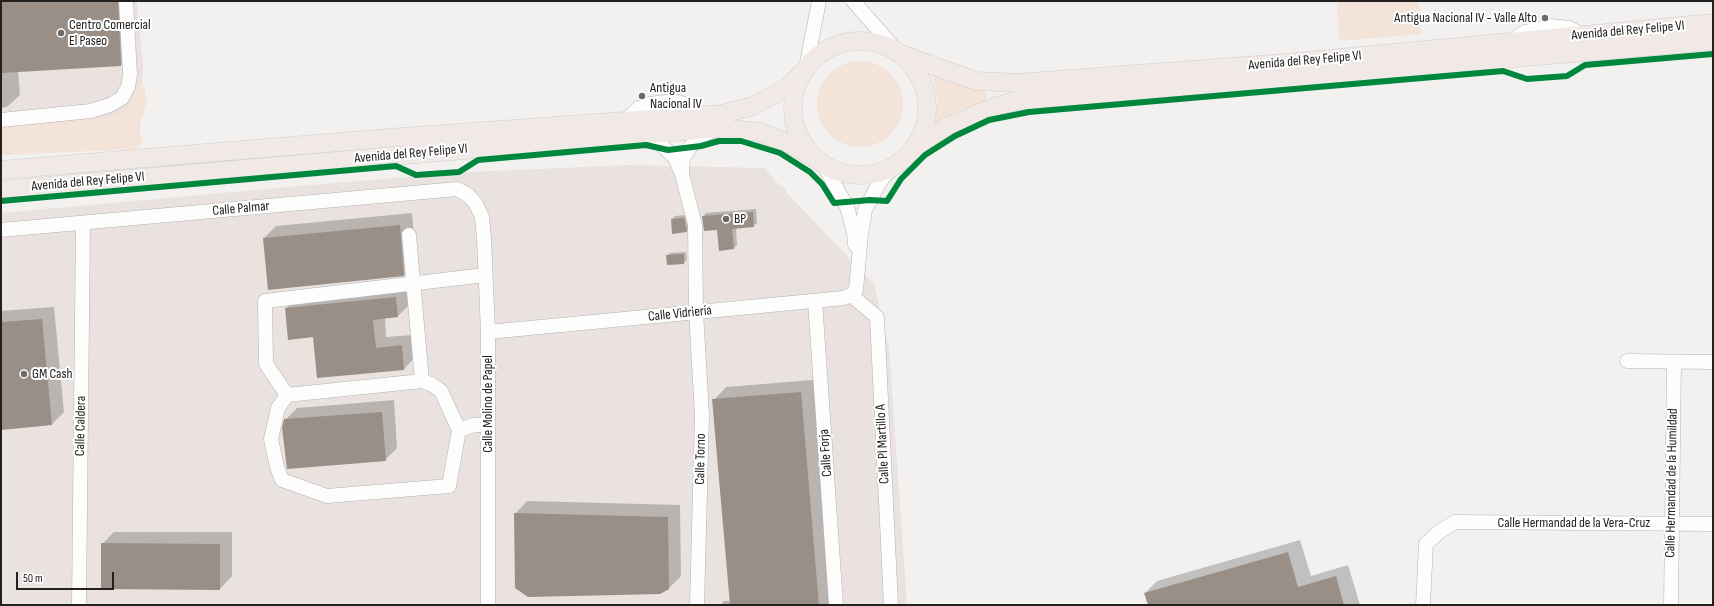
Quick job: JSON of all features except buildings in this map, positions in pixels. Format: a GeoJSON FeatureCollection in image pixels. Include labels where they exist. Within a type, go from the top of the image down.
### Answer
{"type":"FeatureCollection","features":[{"type":"Feature","properties":{"kind":"main road","name":"Avenida del Rey Felipe VI"},"geometry":{"type":"LineString","coordinates":[[899,52],[976,81],[1018,83],[1297,62],[1713,23]]}},
{"type":"Feature","properties":{"kind":"main road"},"geometry":{"type":"LineString","coordinates":[[858,40],[878,42],[899,52],[916,70],[926,90],[928,113],[922,134],[904,159],[884,171],[869,175],[853,175],[837,171],[819,161],[805,147],[798,133],[794,119],[793,103],[795,88],[804,71],[820,53],[838,44],[858,40]]}},
{"type":"Feature","properties":{"kind":"main road","name":"Avenida del Rey Felipe VI"},"geometry":{"type":"LineString","coordinates":[[904,159],[929,138],[947,126],[994,107],[1016,101],[1713,41]]}},
{"type":"Feature","properties":{"kind":"main road","name":"Avenida del Rey Felipe VI"},"geometry":{"type":"LineString","coordinates":[[1,170],[380,138],[722,114],[753,106],[788,87],[804,71]]}},
{"type":"Feature","properties":{"kind":"main road","name":"Avenida del Rey Felipe VI"},"geometry":{"type":"LineString","coordinates":[[1,190],[404,154],[651,135],[718,128],[759,132],[788,143],[819,161]]}},
{"type":"Feature","properties":{"kind":"street"},"geometry":{"type":"LineString","coordinates":[[1,120],[91,111],[110,105],[122,98],[128,87],[130,75],[126,1]]}},
{"type":"Feature","properties":{"kind":"street"},"geometry":{"type":"LineString","coordinates":[[804,71],[819,1]]}},
{"type":"Feature","properties":{"kind":"street"},"geometry":{"type":"LineString","coordinates":[[853,1],[899,52]]}},
{"type":"Feature","properties":{"kind":"street"},"geometry":{"type":"LineString","coordinates":[[682,174],[683,158],[692,146],[705,134],[718,128]]}},
{"type":"Feature","properties":{"kind":"street"},"geometry":{"type":"LineString","coordinates":[[651,135],[675,158],[682,174]]}},
{"type":"Feature","properties":{"kind":"street"},"geometry":{"type":"LineString","coordinates":[[851,296],[856,290],[861,234],[865,210],[881,180],[904,159]]}},
{"type":"Feature","properties":{"kind":"street"},"geometry":{"type":"LineString","coordinates":[[819,161],[847,207],[854,233],[857,277]]}},
{"type":"Feature","properties":{"kind":"street","name":"Calle Torno"},"geometry":{"type":"LineString","coordinates":[[682,174],[695,225],[696,312],[702,415],[697,605]]}},
{"type":"Feature","properties":{"kind":"street","name":"Calle Palmar"},"geometry":{"type":"LineString","coordinates":[[1,230],[457,189],[468,195],[476,204]]}},
{"type":"Feature","properties":{"kind":"street","name":"Calle Molino de Papel"},"geometry":{"type":"LineString","coordinates":[[476,204],[482,217],[488,332],[488,605]]}},
{"type":"Feature","properties":{"kind":"street","name":"Calle Caldera"},"geometry":{"type":"LineString","coordinates":[[79,605],[83,223]]}},
{"type":"Feature","properties":{"kind":"street"},"geometry":{"type":"LineString","coordinates":[[409,235],[422,381]]}},
{"type":"Feature","properties":{"kind":"street"},"geometry":{"type":"LineString","coordinates":[[287,395],[266,364],[265,301],[486,275]]}},
{"type":"Feature","properties":{"kind":"street","name":"Calle Vidriería"},"geometry":{"type":"LineString","coordinates":[[488,332],[815,301],[851,296]]}},
{"type":"Feature","properties":{"kind":"street","name":"Calle Pl Martillo A"},"geometry":{"type":"LineString","coordinates":[[851,296],[876,317],[891,605]]}},
{"type":"Feature","properties":{"kind":"street","name":"Calle Forja"},"geometry":{"type":"LineString","coordinates":[[815,301],[836,605]]}},
{"type":"Feature","properties":{"kind":"street"},"geometry":{"type":"LineString","coordinates":[[1626,361],[1713,362]]}},
{"type":"Feature","properties":{"kind":"street","name":"Calle Hermandad de la Humildad"},"geometry":{"type":"LineString","coordinates":[[1671,605],[1674,362]]}},
{"type":"Feature","properties":{"kind":"street"},"geometry":{"type":"LineString","coordinates":[[422,381],[431,384],[441,391],[459,430],[449,486],[327,496],[282,480],[277,467],[271,439],[278,408],[287,395],[422,381]]}},
{"type":"Feature","properties":{"kind":"street"},"geometry":{"type":"LineString","coordinates":[[459,430],[474,425],[488,425]]}},
{"type":"Feature","properties":{"kind":"street","name":"Calle Hermandad de la Vera-Cruz"},"geometry":{"type":"LineString","coordinates":[[1423,605],[1426,544],[1439,532],[1455,522],[1713,524]]}},
{"type":"Feature","properties":{"kind":"shaded area","name":"Centro Comercial El Paseo"},"geometry":{"type":"Polygon","coordinates":[[[1,1],[137,1],[143,64],[138,149],[1,154],[1,1]]]}},
{"type":"Feature","properties":{"kind":"shaded area"},"geometry":{"type":"Polygon","coordinates":[[[1337,1],[1419,1],[1422,34],[1339,41],[1337,1]]]}},
{"type":"Feature","properties":{"kind":"shaded area"},"geometry":{"type":"Polygon","coordinates":[[[860,61],[876,64],[884,68],[896,80],[900,88],[903,104],[900,120],[896,128],[884,140],[876,144],[860,147],[844,144],[836,140],[824,128],[820,120],[817,104],[820,88],[824,80],[836,68],[844,64],[860,61]]]}},
{"type":"Feature","properties":{"kind":"shaded area"},"geometry":{"type":"Polygon","coordinates":[[[933,75],[962,85],[986,89],[986,102],[958,110],[936,123],[937,97],[933,75]]]}},
{"type":"Feature","properties":{"kind":"shaded area"},"geometry":{"type":"Polygon","coordinates":[[[136,85],[145,87],[146,107],[137,129],[143,138],[138,149],[1,155],[1,126],[117,116],[126,109],[134,95],[136,85]]]}},
{"type":"Feature","properties":{"kind":"shaded area"},"geometry":{"type":"Polygon","coordinates":[[[628,165],[765,168],[779,185],[786,188],[786,192],[874,284],[889,348],[907,605],[1,605],[1,213],[470,172],[628,165]]]}},
{"type":"Feature","properties":{"kind":"cycle path"},"geometry":{"type":"LineString","coordinates":[[1,201],[396,166],[416,175],[459,172],[478,160],[646,145],[668,150],[701,146],[719,141],[741,141],[780,153],[810,172],[822,184],[834,203],[870,200],[887,201],[901,179],[925,155],[955,136],[989,120],[1029,112],[1503,71],[1527,79],[1567,76],[1585,65],[1713,54]]}},
{"type":"Feature","properties":{"kind":"place","name":"Antigua Nacional IV - Valle Alto"},"geometry":{"type":"Point","coordinates":[1545,18]}},
{"type":"Feature","properties":{"kind":"place","name":"Centro Comercial El Paseo"},"geometry":{"type":"Point","coordinates":[61,33]}},
{"type":"Feature","properties":{"kind":"place","name":"Antigua Nacional IV"},"geometry":{"type":"Point","coordinates":[642,96]}},
{"type":"Feature","properties":{"kind":"place","name":"BP"},"geometry":{"type":"Point","coordinates":[726,219]}},
{"type":"Feature","properties":{"kind":"place","name":"GM Cash"},"geometry":{"type":"Point","coordinates":[24,374]}}]}
